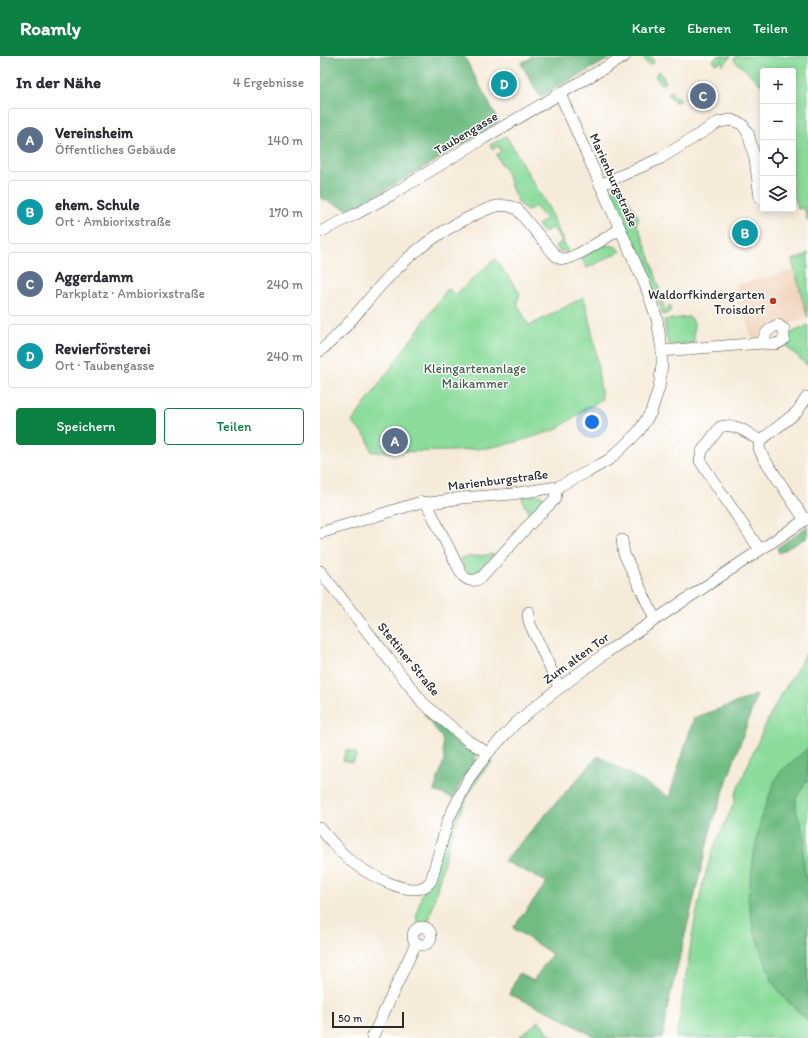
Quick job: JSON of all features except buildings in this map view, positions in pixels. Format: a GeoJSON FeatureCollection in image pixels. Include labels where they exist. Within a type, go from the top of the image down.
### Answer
{"type":"FeatureCollection","features":[{"type":"Feature","properties":{"kind":"street","name":"Taubengasse"},"geometry":{"type":"LineString","coordinates":[[320,232],[391,195],[484,138],[625,56]]}},
{"type":"Feature","properties":{"kind":"street","name":"Marienburgstraße"},"geometry":{"type":"LineString","coordinates":[[320,533],[421,502],[431,503],[461,498],[512,494],[557,487],[589,472],[610,459],[639,431],[650,412],[659,388],[662,364],[662,351],[655,312],[646,287],[560,94]]}},
{"type":"Feature","properties":{"kind":"street"},"geometry":{"type":"LineString","coordinates":[[600,186],[661,158],[719,122],[731,120],[742,124],[748,133],[755,159],[760,198]]}},
{"type":"Feature","properties":{"kind":"street"},"geometry":{"type":"LineString","coordinates":[[320,351],[347,325],[385,280],[414,253],[438,235],[461,221],[486,209],[500,204],[517,208],[554,254],[558,258],[562,259],[573,257],[620,229]]}},
{"type":"Feature","properties":{"kind":"street"},"geometry":{"type":"LineString","coordinates":[[662,351],[762,343]]}},
{"type":"Feature","properties":{"kind":"street"},"geometry":{"type":"LineString","coordinates":[[807,397],[797,412],[760,441],[759,448],[763,457],[807,519]]}},
{"type":"Feature","properties":{"kind":"street"},"geometry":{"type":"LineString","coordinates":[[760,441],[740,428],[730,426],[720,427],[702,451],[700,461],[760,550]]}},
{"type":"Feature","properties":{"kind":"street"},"geometry":{"type":"LineString","coordinates":[[426,502],[461,573],[464,578],[473,581],[482,577],[549,505],[554,498],[557,487]]}},
{"type":"Feature","properties":{"kind":"street","name":"Zum alten Tor"},"geometry":{"type":"LineString","coordinates":[[320,828],[352,862],[377,878],[409,889],[425,887],[431,881],[442,839],[452,810],[469,778],[488,753],[515,724],[559,687],[607,652],[807,519]]}},
{"type":"Feature","properties":{"kind":"street"},"geometry":{"type":"LineString","coordinates":[[622,540],[624,554],[655,619]]}},
{"type":"Feature","properties":{"kind":"street","name":"Stettiner Straße"},"geometry":{"type":"LineString","coordinates":[[320,571],[423,703],[468,741],[488,753]]}},
{"type":"Feature","properties":{"kind":"street"},"geometry":{"type":"LineString","coordinates":[[529,612],[528,616],[530,624],[559,687]]}},
{"type":"Feature","properties":{"kind":"street"},"geometry":{"type":"LineString","coordinates":[[372,1038],[416,942]]}},
{"type":"Feature","properties":{"kind":"shaded area","name":"Waldorfkindergarten Troisdorf"},"geometry":{"type":"Polygon","coordinates":[[[798,269],[807,317],[787,325],[786,321],[773,323],[757,338],[752,338],[736,285],[798,269]]]}},
{"type":"Feature","properties":{"kind":"green space"},"geometry":{"type":"Polygon","coordinates":[[[320,56],[464,56],[499,122],[425,167],[349,210],[320,198],[320,56]]]}},
{"type":"Feature","properties":{"kind":"green space"},"geometry":{"type":"Polygon","coordinates":[[[530,56],[614,56],[540,97],[521,63],[531,58],[530,56]]]}},
{"type":"Feature","properties":{"kind":"green space"},"geometry":{"type":"Polygon","coordinates":[[[642,56],[651,56],[654,63],[647,64],[642,56]]]}},
{"type":"Feature","properties":{"kind":"green space"},"geometry":{"type":"Polygon","coordinates":[[[718,56],[731,56],[723,65],[721,61],[715,64],[713,60],[718,56]]]}},
{"type":"Feature","properties":{"kind":"green space"},"geometry":{"type":"Polygon","coordinates":[[[736,56],[808,56],[808,222],[804,208],[798,209],[796,201],[796,68],[760,68],[760,83],[734,60],[736,56]]]}},
{"type":"Feature","properties":{"kind":"green space"},"geometry":{"type":"Polygon","coordinates":[[[659,71],[666,82],[663,84],[660,83],[655,76],[659,71]]]}},
{"type":"Feature","properties":{"kind":"green space"},"geometry":{"type":"Polygon","coordinates":[[[671,91],[674,97],[677,95],[680,101],[674,102],[668,94],[671,91]]]}},
{"type":"Feature","properties":{"kind":"green space"},"geometry":{"type":"Polygon","coordinates":[[[506,136],[549,209],[568,252],[560,251],[555,247],[562,241],[552,227],[544,233],[538,225],[546,219],[535,206],[527,211],[519,204],[507,173],[496,155],[501,151],[498,146],[493,149],[490,145],[506,136]]]}},
{"type":"Feature","properties":{"kind":"green space"},"geometry":{"type":"Polygon","coordinates":[[[618,186],[621,188],[639,218],[636,223],[653,266],[665,311],[670,305],[671,309],[668,313],[663,315],[611,194],[611,190],[618,186]]]}},
{"type":"Feature","properties":{"kind":"green space"},"geometry":{"type":"Polygon","coordinates":[[[606,245],[614,246],[621,251],[587,268],[581,258],[598,247],[606,245]]]}},
{"type":"Feature","properties":{"kind":"green space"},"geometry":{"type":"Polygon","coordinates":[[[808,252],[808,319],[792,260],[804,256],[808,252]]]}},
{"type":"Feature","properties":{"kind":"green space","name":"Kleingartenanlage Maikammer"},"geometry":{"type":"Polygon","coordinates":[[[495,259],[520,293],[517,303],[529,326],[584,297],[595,346],[602,399],[555,430],[516,442],[487,448],[453,451],[372,452],[367,438],[352,422],[448,288],[455,295],[495,259]]]}},
{"type":"Feature","properties":{"kind":"green space"},"geometry":{"type":"Polygon","coordinates":[[[689,317],[694,323],[694,343],[669,344],[664,320],[689,317]]]}},
{"type":"Feature","properties":{"kind":"green space"},"geometry":{"type":"Polygon","coordinates":[[[808,325],[808,366],[786,346],[785,343],[787,335],[808,325]]]}},
{"type":"Feature","properties":{"kind":"green space"},"geometry":{"type":"Polygon","coordinates":[[[540,495],[544,497],[545,502],[529,517],[527,506],[524,506],[522,497],[540,495]]]}},
{"type":"Feature","properties":{"kind":"green space"},"geometry":{"type":"Polygon","coordinates":[[[808,526],[808,537],[779,553],[777,548],[808,526]]]}},
{"type":"Feature","properties":{"kind":"green space"},"geometry":{"type":"Polygon","coordinates":[[[494,554],[477,574],[471,576],[467,572],[460,558],[494,554]]]}},
{"type":"Feature","properties":{"kind":"green space"},"geometry":{"type":"Polygon","coordinates":[[[808,651],[808,1038],[676,1038],[694,925],[703,883],[713,849],[735,801],[735,795],[763,730],[777,702],[808,651]]]}},
{"type":"Feature","properties":{"kind":"green space"},"geometry":{"type":"Polygon","coordinates":[[[757,695],[712,824],[668,1005],[662,1038],[597,1038],[552,1013],[509,994],[519,973],[533,981],[552,954],[513,928],[547,882],[504,861],[598,756],[669,797],[694,718],[757,695]]]}},
{"type":"Feature","properties":{"kind":"green space"},"geometry":{"type":"Polygon","coordinates":[[[426,712],[440,726],[472,750],[476,755],[474,762],[462,780],[453,798],[434,791],[444,760],[442,738],[424,714],[426,712]]]}},
{"type":"Feature","properties":{"kind":"green space"},"geometry":{"type":"Polygon","coordinates":[[[808,748],[808,779],[796,798],[796,810],[805,838],[803,856],[808,885],[808,1021],[787,1001],[773,983],[754,932],[748,899],[754,854],[761,818],[773,785],[779,773],[808,748]]]}},
{"type":"Feature","properties":{"kind":"green space"},"geometry":{"type":"Polygon","coordinates":[[[346,750],[357,753],[353,763],[343,760],[346,750]]]}},
{"type":"Feature","properties":{"kind":"green space"},"geometry":{"type":"Polygon","coordinates":[[[488,759],[492,762],[473,788],[455,825],[428,924],[420,923],[417,921],[417,911],[438,852],[466,793],[488,759]]]}},
{"type":"Feature","properties":{"kind":"green space"},"geometry":{"type":"Polygon","coordinates":[[[539,1021],[553,1038],[518,1038],[539,1021]]]}},
{"type":"Feature","properties":{"kind":"place","name":"Revierförsterei"},"geometry":{"type":"Point","coordinates":[504,84]}},
{"type":"Feature","properties":{"kind":"place","name":"Aggerdamm"},"geometry":{"type":"Point","coordinates":[703,96]}},
{"type":"Feature","properties":{"kind":"place","name":"ehem. Schule"},"geometry":{"type":"Point","coordinates":[745,233]}},
{"type":"Feature","properties":{"kind":"place","name":"Waldorfkindergarten Troisdorf"},"geometry":{"type":"Point","coordinates":[773,301]}},
{"type":"Feature","properties":{"kind":"place","name":"Vereinsheim"},"geometry":{"type":"Point","coordinates":[395,441]}}]}
